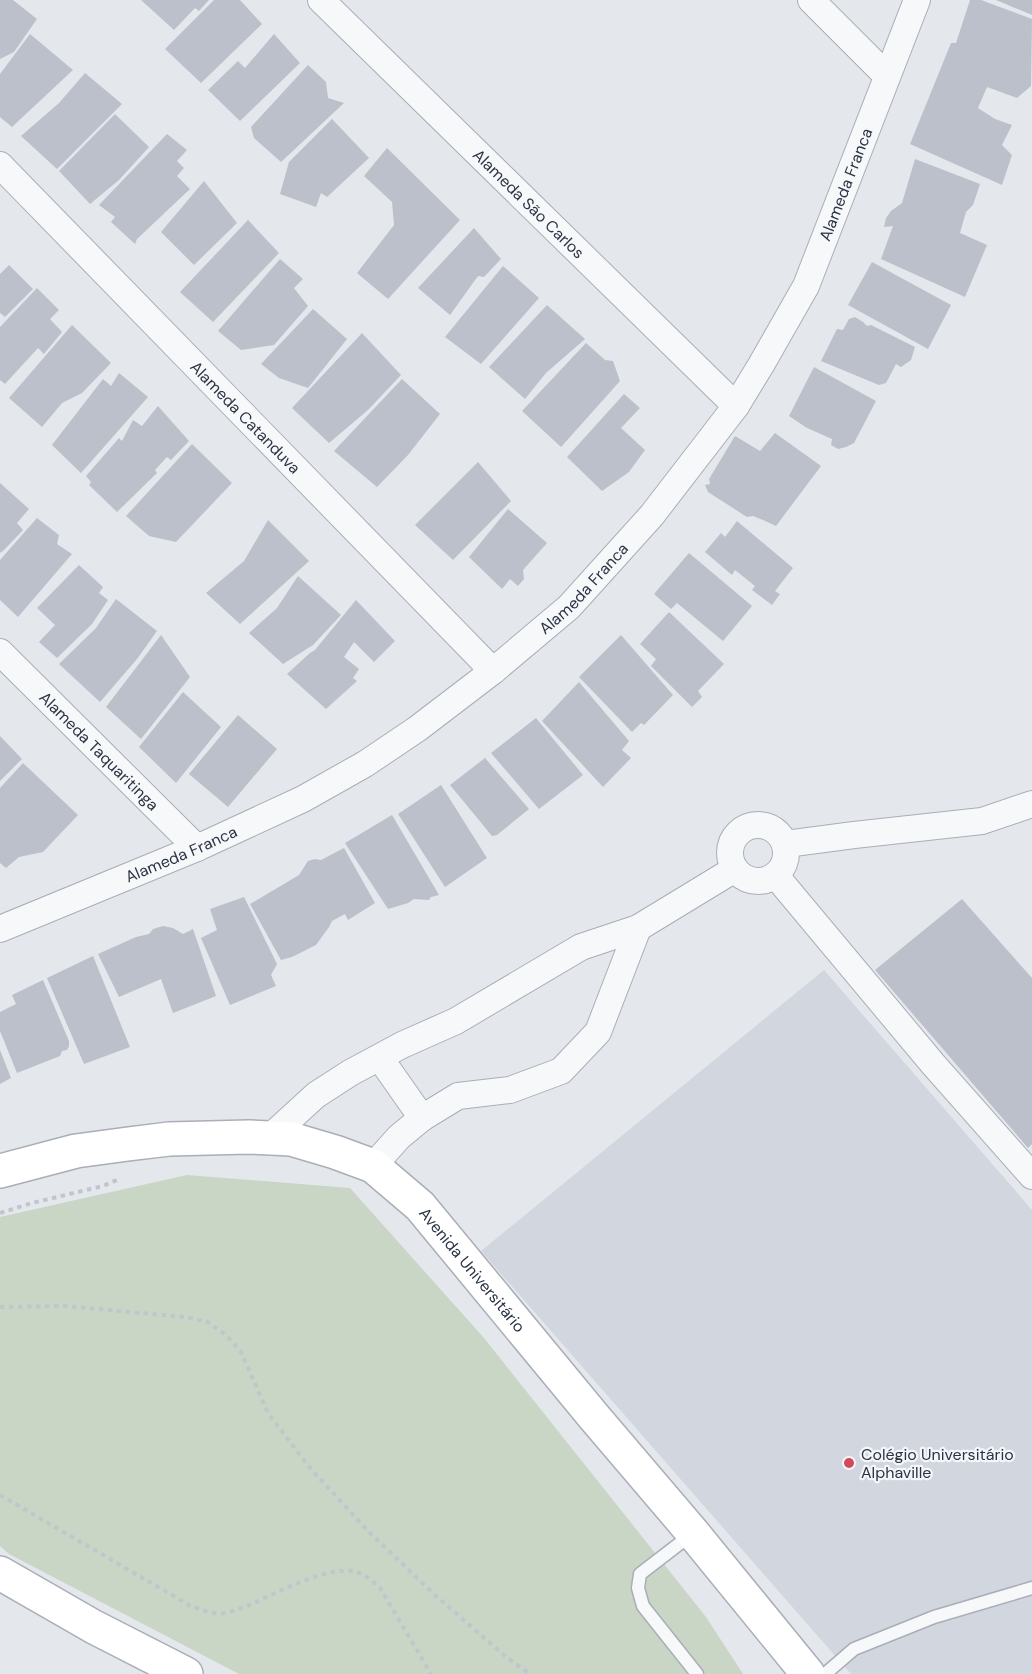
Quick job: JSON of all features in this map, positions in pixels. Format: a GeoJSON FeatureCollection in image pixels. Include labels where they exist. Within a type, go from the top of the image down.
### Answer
{"type":"FeatureCollection","features":[{"type":"Feature","properties":{"kind":"main road","name":"Avenida Universitário"},"geometry":{"type":"LineString","coordinates":[[0,1171],[76,1151],[169,1139],[291,1139],[373,1166],[420,1206],[808,1674]]}},
{"type":"Feature","properties":{"kind":"main road"},"geometry":{"type":"LineString","coordinates":[[0,1573],[94,1627],[186,1674]]}},
{"type":"Feature","properties":{"kind":"street","name":"Alameda São Carlos"},"geometry":{"type":"LineString","coordinates":[[321,0],[736,406]]}},
{"type":"Feature","properties":{"kind":"street"},"geometry":{"type":"LineString","coordinates":[[811,0],[887,76]]}},
{"type":"Feature","properties":{"kind":"street","name":"Alameda Franca"},"geometry":{"type":"LineString","coordinates":[[0,930],[197,848],[303,799],[365,764],[417,729],[493,671],[569,607],[652,515],[736,406],[806,286],[917,0]]}},
{"type":"Feature","properties":{"kind":"street","name":"Alameda Catanduva"},"geometry":{"type":"LineString","coordinates":[[0,165],[493,671]]}},
{"type":"Feature","properties":{"kind":"street","name":"Alameda Taquaritinga"},"geometry":{"type":"LineString","coordinates":[[0,652],[197,848]]}},
{"type":"Feature","properties":{"kind":"street"},"geometry":{"type":"LineString","coordinates":[[786,844],[982,821],[1032,804]]}},
{"type":"Feature","properties":{"kind":"street"},"geometry":{"type":"LineString","coordinates":[[759,824],[775,830],[786,844],[786,861],[776,876],[764,881],[751,880],[739,874],[732,864],[730,851],[733,839],[742,829],[759,824]]}},
{"type":"Feature","properties":{"kind":"street"},"geometry":{"type":"LineString","coordinates":[[269,1138],[316,1095],[350,1073],[402,1045],[456,1021],[581,947],[638,928],[735,869]]}},
{"type":"Feature","properties":{"kind":"street"},"geometry":{"type":"LineString","coordinates":[[776,876],[933,1064],[1032,1176]]}},
{"type":"Feature","properties":{"kind":"street"},"geometry":{"type":"LineString","coordinates":[[373,1166],[392,1144],[422,1118],[458,1096],[510,1090],[561,1071],[598,1032],[638,928]]}},
{"type":"Feature","properties":{"kind":"street"},"geometry":{"type":"LineString","coordinates":[[380,1058],[422,1118]]}},
{"type":"Feature","properties":{"kind":"lane"},"geometry":{"type":"LineString","coordinates":[[693,1533],[640,1574],[638,1588],[643,1605],[697,1674]]}},
{"type":"Feature","properties":{"kind":"lane"},"geometry":{"type":"LineString","coordinates":[[825,1674],[854,1649],[934,1617],[1032,1588]]}},
{"type":"Feature","properties":{"kind":"path"},"geometry":{"type":"LineString","coordinates":[[0,1214],[32,1203],[103,1186],[123,1177],[129,1164],[128,1144]]}},
{"type":"Feature","properties":{"kind":"path"},"geometry":{"type":"LineString","coordinates":[[0,1307],[65,1306],[185,1317],[208,1322],[228,1336],[241,1352],[268,1413],[310,1468],[369,1532],[436,1596],[505,1656],[530,1674]]}},
{"type":"Feature","properties":{"kind":"path"},"geometry":{"type":"LineString","coordinates":[[0,1495],[189,1605],[207,1612],[223,1614],[235,1611],[323,1575],[339,1571],[354,1571],[369,1578],[380,1588],[431,1674]]}},
{"type":"Feature","properties":{"kind":"shaded area","name":"Colégio Universitário Alphaville"},"geometry":{"type":"Polygon","coordinates":[[[824,970],[1032,1210],[1032,1674],[851,1674],[481,1251],[824,970]]]}},
{"type":"Feature","properties":{"kind":"green space"},"geometry":{"type":"Polygon","coordinates":[[[187,1175],[350,1188],[484,1338],[706,1617],[743,1674],[239,1674],[9,1554],[0,1546],[0,1217],[187,1175]]]}},
{"type":"Feature","properties":{"kind":"building"},"geometry":{"type":"Polygon","coordinates":[[[0,0],[13,0],[37,19],[14,52],[0,59],[0,0]]]}},
{"type":"Feature","properties":{"kind":"building"},"geometry":{"type":"Polygon","coordinates":[[[141,0],[209,0],[199,11],[195,8],[174,30],[141,0]]]}},
{"type":"Feature","properties":{"kind":"building"},"geometry":{"type":"Polygon","coordinates":[[[214,0],[240,0],[262,24],[201,83],[165,49],[214,0]]]}},
{"type":"Feature","properties":{"kind":"building"},"geometry":{"type":"Polygon","coordinates":[[[970,0],[981,0],[1032,19],[1031,86],[1017,98],[987,87],[978,108],[995,119],[1012,125],[1002,145],[1012,155],[1002,185],[910,144],[951,43],[956,43],[970,0]]]}},
{"type":"Feature","properties":{"kind":"building"},"geometry":{"type":"Polygon","coordinates":[[[996,0],[1032,0],[1032,15],[996,0]]]}},
{"type":"Feature","properties":{"kind":"building"},"geometry":{"type":"Polygon","coordinates":[[[30,34],[73,70],[12,127],[0,117],[0,74],[30,34]]]}},
{"type":"Feature","properties":{"kind":"building"},"geometry":{"type":"Polygon","coordinates":[[[274,34],[300,63],[240,121],[208,90],[238,61],[245,68],[274,34]]]}},
{"type":"Feature","properties":{"kind":"building"},"geometry":{"type":"Polygon","coordinates":[[[308,65],[326,82],[328,98],[344,103],[281,162],[254,138],[251,127],[308,65]]]}},
{"type":"Feature","properties":{"kind":"building"},"geometry":{"type":"Polygon","coordinates":[[[85,73],[122,104],[57,169],[21,136],[59,103],[85,73]]]}},
{"type":"Feature","properties":{"kind":"building"},"geometry":{"type":"Polygon","coordinates":[[[115,114],[149,147],[119,180],[90,204],[59,171],[115,114]]]}},
{"type":"Feature","properties":{"kind":"building"},"geometry":{"type":"Polygon","coordinates":[[[332,119],[369,158],[327,197],[321,193],[316,207],[280,194],[289,162],[332,119]]]}},
{"type":"Feature","properties":{"kind":"building"},"geometry":{"type":"Polygon","coordinates":[[[167,134],[187,150],[177,161],[184,168],[177,176],[190,189],[137,239],[135,244],[111,222],[115,217],[99,205],[167,134]]]}},
{"type":"Feature","properties":{"kind":"building"},"geometry":{"type":"Polygon","coordinates":[[[387,148],[460,220],[388,299],[357,273],[394,225],[392,202],[364,176],[387,148]]]}},
{"type":"Feature","properties":{"kind":"building"},"geometry":{"type":"Polygon","coordinates":[[[915,159],[980,184],[973,205],[966,212],[960,233],[987,245],[965,297],[881,259],[893,226],[884,227],[886,218],[902,203],[915,159]]]}},
{"type":"Feature","properties":{"kind":"building"},"geometry":{"type":"Polygon","coordinates":[[[204,181],[237,223],[194,265],[161,232],[204,181]]]}},
{"type":"Feature","properties":{"kind":"building"},"geometry":{"type":"Polygon","coordinates":[[[248,220],[279,253],[213,322],[180,292],[248,220]]]}},
{"type":"Feature","properties":{"kind":"building"},"geometry":{"type":"Polygon","coordinates":[[[474,228],[501,259],[484,277],[478,276],[450,315],[418,288],[474,228]]]}},
{"type":"Feature","properties":{"kind":"building"},"geometry":{"type":"Polygon","coordinates":[[[280,259],[303,279],[294,288],[308,306],[274,345],[241,350],[218,331],[280,259]]]}},
{"type":"Feature","properties":{"kind":"building"},"geometry":{"type":"Polygon","coordinates":[[[872,262],[951,305],[928,349],[848,305],[872,262]]]}},
{"type":"Feature","properties":{"kind":"building"},"geometry":{"type":"Polygon","coordinates":[[[9,265],[33,289],[5,317],[0,313],[0,274],[9,265]]]}},
{"type":"Feature","properties":{"kind":"building"},"geometry":{"type":"Polygon","coordinates":[[[503,266],[539,298],[481,364],[445,337],[503,266]]]}},
{"type":"Feature","properties":{"kind":"building"},"geometry":{"type":"Polygon","coordinates":[[[37,288],[59,310],[50,319],[62,332],[44,354],[38,348],[5,384],[0,380],[0,327],[37,288]]]}},
{"type":"Feature","properties":{"kind":"building"},"geometry":{"type":"Polygon","coordinates":[[[547,305],[585,339],[546,373],[525,399],[489,367],[547,305]]]}},
{"type":"Feature","properties":{"kind":"building"},"geometry":{"type":"Polygon","coordinates":[[[313,309],[347,339],[308,388],[279,378],[261,364],[313,309]]]}},
{"type":"Feature","properties":{"kind":"building"},"geometry":{"type":"Polygon","coordinates":[[[855,317],[867,326],[871,325],[915,347],[911,360],[901,367],[896,364],[886,383],[879,385],[821,361],[837,329],[843,330],[849,319],[855,317]]]}},
{"type":"Feature","properties":{"kind":"building"},"geometry":{"type":"Polygon","coordinates":[[[72,325],[111,363],[82,393],[62,403],[42,427],[9,398],[72,325]]]}},
{"type":"Feature","properties":{"kind":"building"},"geometry":{"type":"Polygon","coordinates":[[[362,333],[401,375],[368,410],[329,443],[292,408],[362,333]]]}},
{"type":"Feature","properties":{"kind":"building"},"geometry":{"type":"Polygon","coordinates":[[[586,343],[605,360],[613,361],[620,381],[561,447],[522,411],[586,343]]]}},
{"type":"Feature","properties":{"kind":"building"},"geometry":{"type":"Polygon","coordinates":[[[814,367],[876,401],[854,443],[846,447],[838,449],[831,445],[832,439],[807,428],[789,416],[814,367]]]}},
{"type":"Feature","properties":{"kind":"building"},"geometry":{"type":"Polygon","coordinates":[[[119,373],[148,397],[81,473],[52,445],[103,379],[111,386],[119,373]]]}},
{"type":"Feature","properties":{"kind":"building"},"geometry":{"type":"Polygon","coordinates":[[[402,379],[440,414],[408,455],[377,487],[334,451],[402,379]]]}},
{"type":"Feature","properties":{"kind":"building"},"geometry":{"type":"Polygon","coordinates":[[[624,394],[640,408],[621,428],[645,450],[629,472],[602,491],[567,457],[624,394]]]}},
{"type":"Feature","properties":{"kind":"building"},"geometry":{"type":"Polygon","coordinates":[[[158,406],[189,441],[171,460],[167,457],[155,470],[157,473],[117,512],[89,485],[91,482],[86,476],[119,438],[122,441],[133,420],[142,426],[158,406]]]}},
{"type":"Feature","properties":{"kind":"building"},"geometry":{"type":"Polygon","coordinates":[[[775,433],[821,466],[776,526],[753,516],[747,517],[708,492],[705,485],[710,484],[709,479],[735,436],[760,451],[775,433]]]}},
{"type":"Feature","properties":{"kind":"building"},"geometry":{"type":"Polygon","coordinates":[[[192,444],[232,483],[176,542],[149,536],[126,516],[192,444]]]}},
{"type":"Feature","properties":{"kind":"building"},"geometry":{"type":"Polygon","coordinates":[[[478,462],[511,501],[453,560],[415,525],[478,462]]]}},
{"type":"Feature","properties":{"kind":"building"},"geometry":{"type":"Polygon","coordinates":[[[0,483],[29,509],[17,523],[23,530],[0,553],[0,483]]]}},
{"type":"Feature","properties":{"kind":"building"},"geometry":{"type":"Polygon","coordinates":[[[508,509],[547,543],[523,570],[524,579],[518,586],[510,579],[502,589],[469,557],[508,509]]]}},
{"type":"Feature","properties":{"kind":"building"},"geometry":{"type":"Polygon","coordinates":[[[37,518],[59,535],[57,544],[72,554],[18,617],[0,600],[0,560],[37,518]]]}},
{"type":"Feature","properties":{"kind":"building"},"geometry":{"type":"Polygon","coordinates":[[[268,520],[309,561],[240,624],[206,593],[244,561],[268,520]]]}},
{"type":"Feature","properties":{"kind":"building"},"geometry":{"type":"Polygon","coordinates":[[[737,521],[793,568],[775,591],[780,594],[772,605],[752,590],[755,586],[735,570],[732,575],[705,552],[721,533],[725,537],[737,521]]]}},
{"type":"Feature","properties":{"kind":"building"},"geometry":{"type":"Polygon","coordinates":[[[689,553],[752,606],[723,641],[677,603],[671,609],[654,594],[689,553]]]}},
{"type":"Feature","properties":{"kind":"building"},"geometry":{"type":"Polygon","coordinates":[[[79,565],[103,587],[99,593],[108,600],[92,624],[57,658],[39,642],[55,625],[37,608],[79,565]]]}},
{"type":"Feature","properties":{"kind":"building"},"geometry":{"type":"Polygon","coordinates":[[[298,576],[341,615],[313,645],[283,664],[249,633],[277,608],[298,576]]]}},
{"type":"Feature","properties":{"kind":"building"},"geometry":{"type":"Polygon","coordinates":[[[116,599],[157,631],[137,659],[100,702],[59,664],[96,628],[116,599]]]}},
{"type":"Feature","properties":{"kind":"building"},"geometry":{"type":"Polygon","coordinates":[[[356,600],[395,641],[374,662],[354,642],[344,657],[359,669],[353,678],[357,681],[326,709],[287,674],[315,650],[356,600]]]}},
{"type":"Feature","properties":{"kind":"building"},"geometry":{"type":"Polygon","coordinates":[[[669,612],[724,664],[698,691],[702,697],[692,707],[651,666],[656,659],[640,644],[669,612]]]}},
{"type":"Feature","properties":{"kind":"building"},"geometry":{"type":"Polygon","coordinates":[[[161,635],[190,677],[141,739],[106,707],[161,635]]]}},
{"type":"Feature","properties":{"kind":"building"},"geometry":{"type":"Polygon","coordinates":[[[621,635],[673,695],[644,725],[641,723],[632,732],[579,677],[621,635]]]}},
{"type":"Feature","properties":{"kind":"building"},"geometry":{"type":"Polygon","coordinates":[[[579,682],[629,741],[622,750],[631,758],[603,787],[542,721],[579,682]]]}},
{"type":"Feature","properties":{"kind":"building"},"geometry":{"type":"Polygon","coordinates":[[[183,692],[221,727],[176,783],[139,747],[183,692]]]}},
{"type":"Feature","properties":{"kind":"building"},"geometry":{"type":"Polygon","coordinates":[[[238,715],[277,749],[228,807],[189,774],[238,715]]]}},
{"type":"Feature","properties":{"kind":"building"},"geometry":{"type":"Polygon","coordinates":[[[536,718],[583,775],[539,809],[491,753],[536,718]]]}},
{"type":"Feature","properties":{"kind":"building"},"geometry":{"type":"Polygon","coordinates":[[[0,736],[22,759],[0,781],[0,736]]]}},
{"type":"Feature","properties":{"kind":"building"},"geometry":{"type":"Polygon","coordinates":[[[485,758],[529,809],[497,835],[492,836],[450,785],[485,758]]]}},
{"type":"Feature","properties":{"kind":"building"},"geometry":{"type":"Polygon","coordinates":[[[23,763],[78,815],[43,852],[19,857],[6,868],[0,863],[0,788],[23,763]]]}},
{"type":"Feature","properties":{"kind":"building"},"geometry":{"type":"Polygon","coordinates":[[[441,785],[487,858],[445,887],[398,814],[441,785]]]}},
{"type":"Feature","properties":{"kind":"building"},"geometry":{"type":"Polygon","coordinates":[[[392,815],[439,895],[429,900],[414,899],[388,909],[345,843],[392,815]]]}},
{"type":"Feature","properties":{"kind":"building"},"geometry":{"type":"Polygon","coordinates":[[[344,848],[375,903],[348,920],[345,914],[332,921],[316,945],[281,960],[250,904],[299,875],[308,861],[321,860],[344,848]]]}},
{"type":"Feature","properties":{"kind":"building"},"geometry":{"type":"Polygon","coordinates":[[[244,897],[277,964],[271,975],[276,986],[230,1005],[201,938],[217,930],[210,909],[244,897]]]}},
{"type":"Feature","properties":{"kind":"building"},"geometry":{"type":"Polygon","coordinates":[[[962,899],[1032,978],[1032,1144],[1028,1148],[875,970],[962,899]]]}},
{"type":"Feature","properties":{"kind":"building"},"geometry":{"type":"Polygon","coordinates":[[[163,926],[173,928],[183,934],[193,929],[216,996],[173,1013],[161,979],[119,997],[98,954],[136,937],[149,934],[153,929],[163,926]]]}},
{"type":"Feature","properties":{"kind":"building"},"geometry":{"type":"Polygon","coordinates":[[[93,956],[130,1047],[84,1064],[47,978],[93,956]]]}},
{"type":"Feature","properties":{"kind":"building"},"geometry":{"type":"Polygon","coordinates":[[[43,980],[69,1041],[69,1046],[67,1050],[62,1051],[60,1056],[17,1073],[0,1031],[0,1012],[16,1004],[12,995],[43,980]]]}},
{"type":"Feature","properties":{"kind":"building"},"geometry":{"type":"Polygon","coordinates":[[[0,1050],[11,1078],[0,1084],[0,1050]]]}},
{"type":"Feature","properties":{"kind":"place","name":"Colégio Universitário Alphaville"},"geometry":{"type":"Point","coordinates":[849,1463]}}]}
